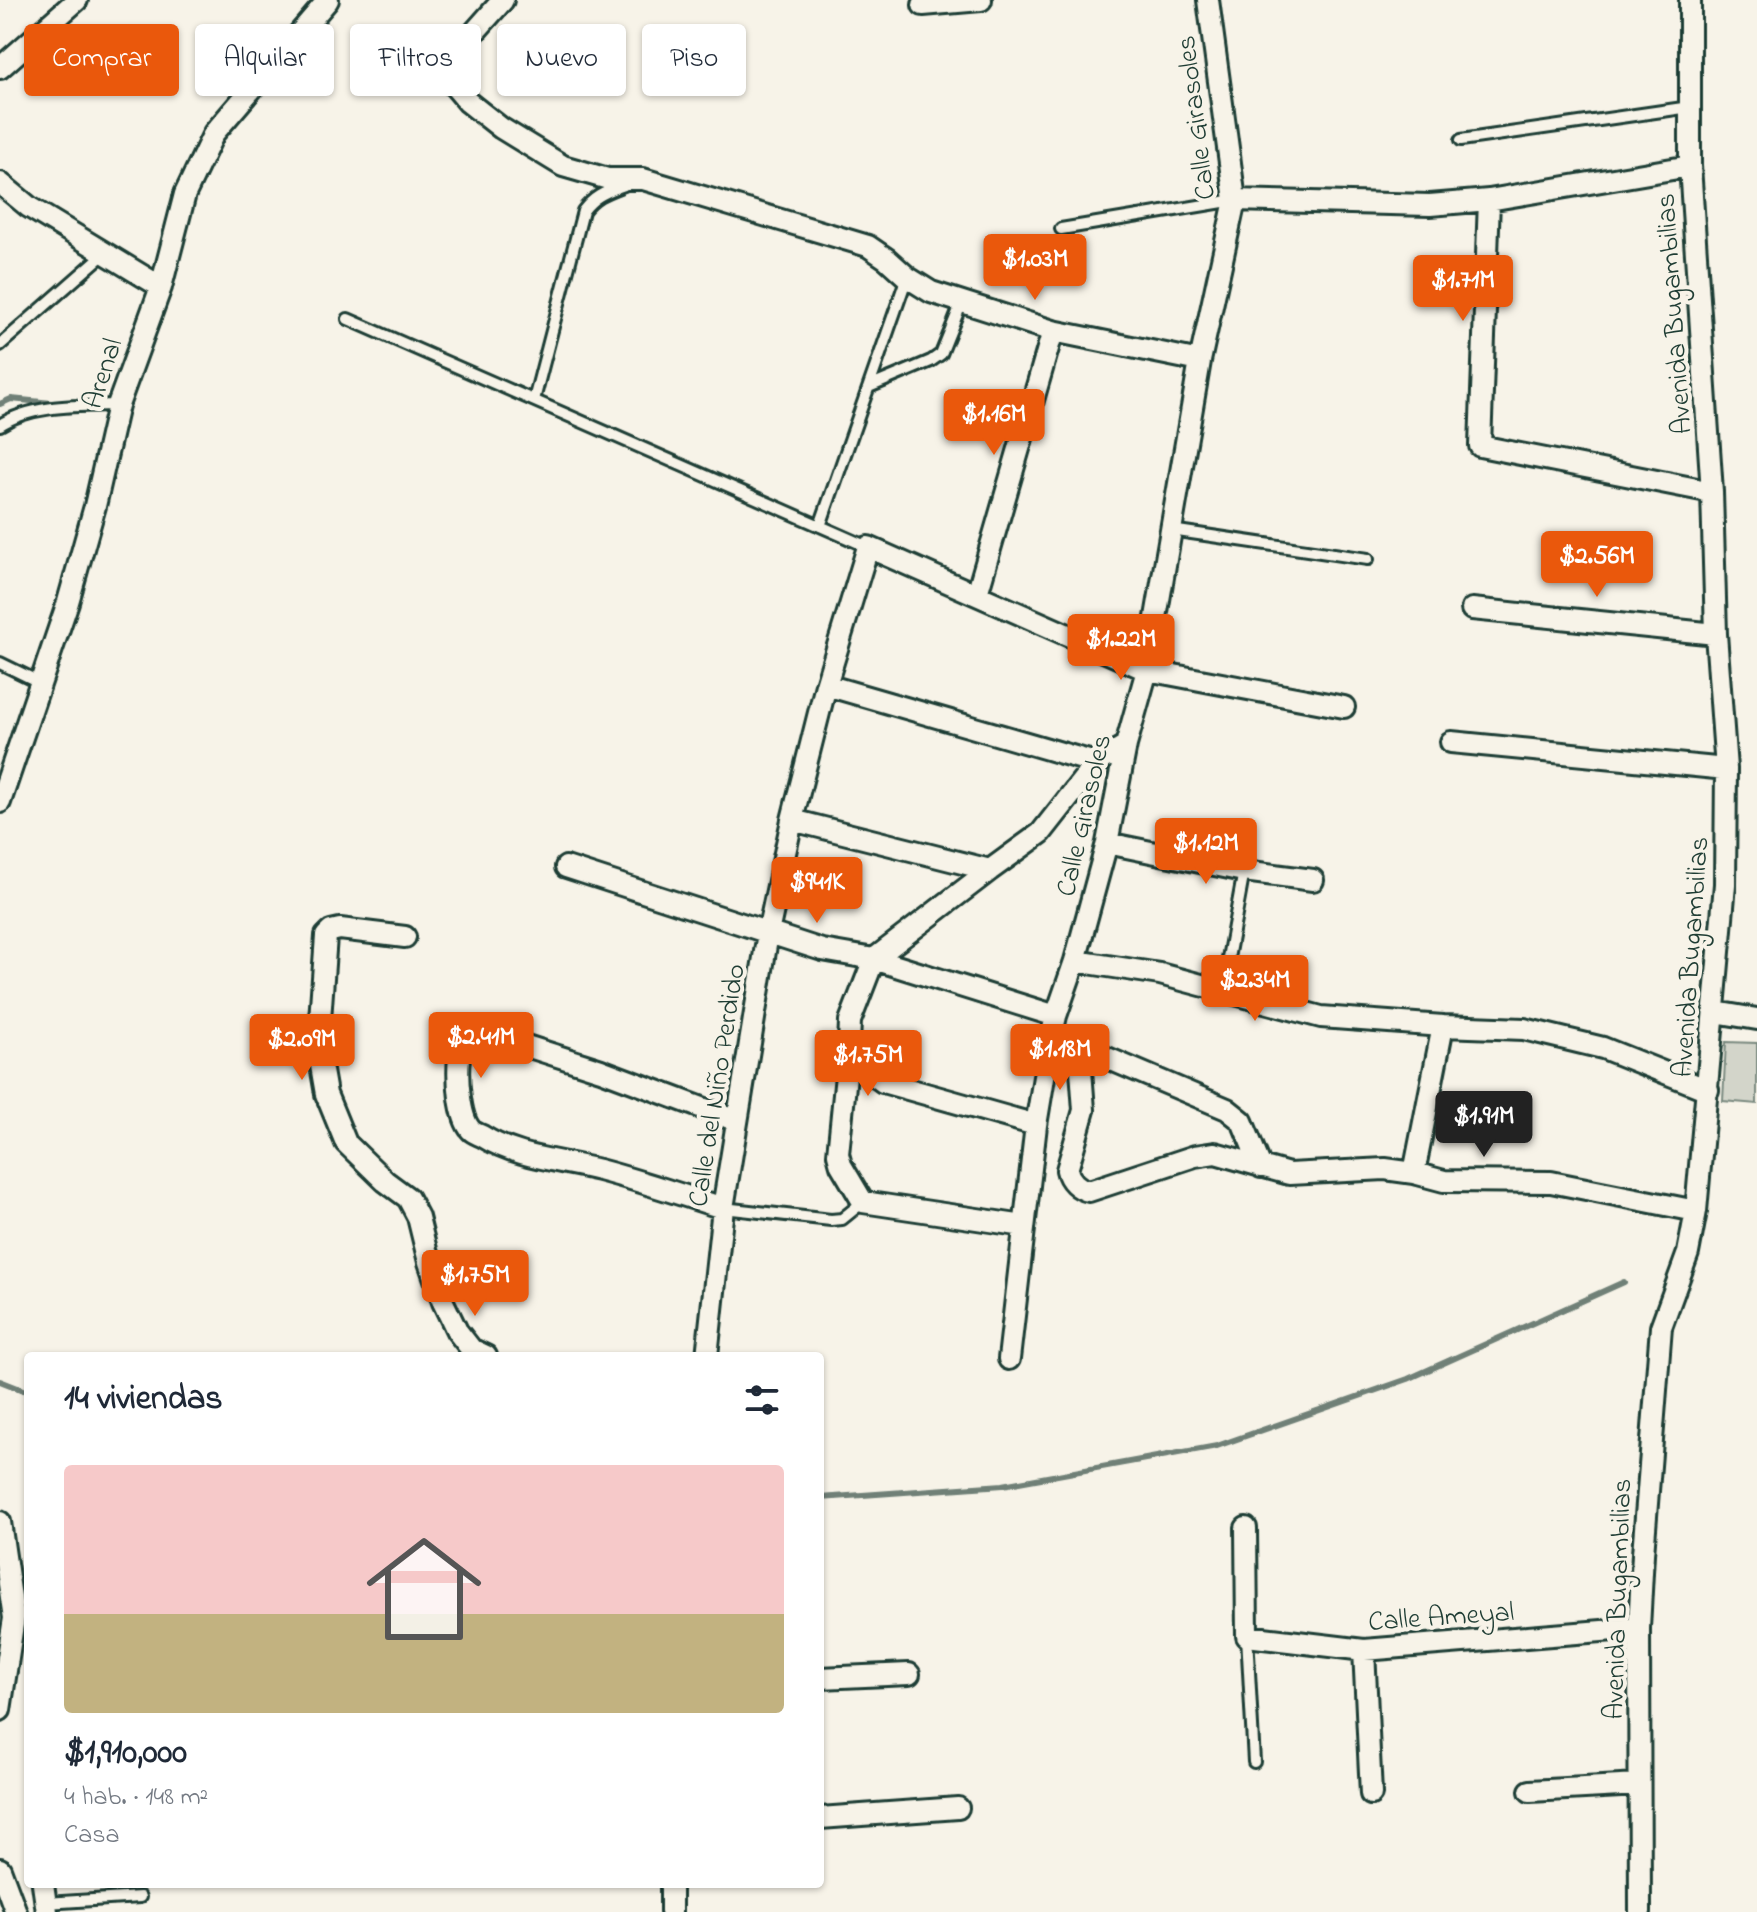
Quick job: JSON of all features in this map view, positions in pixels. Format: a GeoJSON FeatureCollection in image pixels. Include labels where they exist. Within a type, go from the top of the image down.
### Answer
{"type":"FeatureCollection","features":[{"type":"Feature","properties":{"kind":"street"},"geometry":{"type":"LineString","coordinates":[[0,68],[77,0]]}},
{"type":"Feature","properties":{"kind":"street","name":"Arenal"},"geometry":{"type":"LineString","coordinates":[[0,802],[53,647],[95,506],[118,405],[161,287],[185,194],[214,133],[328,0]]}},
{"type":"Feature","properties":{"kind":"street"},"geometry":{"type":"LineString","coordinates":[[503,0],[448,62],[451,82],[468,102],[501,128],[563,166],[608,179],[643,179],[868,246],[931,292],[1053,331],[1200,361]]}},
{"type":"Feature","properties":{"kind":"street"},"geometry":{"type":"LineString","coordinates":[[923,5],[981,0]]}},
{"type":"Feature","properties":{"kind":"street","name":"Calle Girasoles"},"geometry":{"type":"LineString","coordinates":[[1009,1359],[1036,1125],[1049,1047],[1107,843],[1126,745],[1147,670],[1200,361],[1235,200],[1208,0]]}},
{"type":"Feature","properties":{"kind":"street","name":"Avenida Bugambilias"},"geometry":{"type":"LineString","coordinates":[[1640,1912],[1639,1628],[1661,1327],[1688,1253],[1696,1211],[1725,884],[1726,769],[1716,634],[1712,492],[1690,166],[1690,0]]}},
{"type":"Feature","properties":{"kind":"street"},"geometry":{"type":"LineString","coordinates":[[1235,200],[1430,205],[1489,200],[1690,166]]}},
{"type":"Feature","properties":{"kind":"street"},"geometry":{"type":"LineString","coordinates":[[0,183],[29,207],[161,287]]}},
{"type":"Feature","properties":{"kind":"street"},"geometry":{"type":"LineString","coordinates":[[1489,200],[1480,446],[1712,492]]}},
{"type":"Feature","properties":{"kind":"street"},"geometry":{"type":"LineString","coordinates":[[977,594],[1053,331]]}},
{"type":"Feature","properties":{"kind":"street"},"geometry":{"type":"LineString","coordinates":[[868,547],[1147,670],[1344,707]]}},
{"type":"Feature","properties":{"kind":"street","name":"Calle del Niño Perdido"},"geometry":{"type":"LineString","coordinates":[[707,1352],[723,1208],[768,933],[826,685],[868,547]]}},
{"type":"Feature","properties":{"kind":"street"},"geometry":{"type":"LineString","coordinates":[[1472,609],[1716,634]]}},
{"type":"Feature","properties":{"kind":"street"},"geometry":{"type":"LineString","coordinates":[[826,685],[1096,763]]}},
{"type":"Feature","properties":{"kind":"street"},"geometry":{"type":"LineString","coordinates":[[1451,742],[1726,769]]}},
{"type":"Feature","properties":{"kind":"street"},"geometry":{"type":"LineString","coordinates":[[1024,1226],[863,1202],[841,1165],[838,1154],[850,1021],[874,959],[1041,833],[1096,763],[1126,745]]}},
{"type":"Feature","properties":{"kind":"street"},"geometry":{"type":"LineString","coordinates":[[792,820],[990,870]]}},
{"type":"Feature","properties":{"kind":"street"},"geometry":{"type":"LineString","coordinates":[[1107,843],[1244,871],[1313,880]]}},
{"type":"Feature","properties":{"kind":"street"},"geometry":{"type":"LineString","coordinates":[[566,867],[822,950],[874,959],[1056,1016]]}},
{"type":"Feature","properties":{"kind":"street"},"geometry":{"type":"LineString","coordinates":[[405,937],[340,929],[326,936],[318,1048],[326,1094],[346,1143],[385,1181],[408,1198],[418,1217],[443,1302],[457,1331],[471,1349],[477,1352]]}},
{"type":"Feature","properties":{"kind":"street"},"geometry":{"type":"LineString","coordinates":[[1075,961],[1160,974],[1321,1017],[1524,1029],[1603,1048],[1708,1090]]}},
{"type":"Feature","properties":{"kind":"street"},"geometry":{"type":"LineString","coordinates":[[1715,1012],[1757,1019]]}},
{"type":"Feature","properties":{"kind":"street"},"geometry":{"type":"LineString","coordinates":[[1414,1173],[1443,1026]]}},
{"type":"Feature","properties":{"kind":"street"},"geometry":{"type":"LineString","coordinates":[[723,1208],[599,1170],[516,1152],[489,1141],[471,1130],[465,1119],[461,1104],[459,1051],[466,1037],[486,1033],[601,1070],[737,1121]]}},
{"type":"Feature","properties":{"kind":"street"},"geometry":{"type":"LineString","coordinates":[[849,1045],[860,1065],[883,1082],[1036,1125]]}},
{"type":"Feature","properties":{"kind":"street"},"geometry":{"type":"LineString","coordinates":[[1261,1167],[1242,1121],[1227,1109],[1093,1052],[1085,1056],[1081,1070],[1084,1110],[1067,1170],[1068,1177],[1081,1189],[1089,1191],[1195,1156],[1215,1153],[1261,1167],[1289,1174],[1385,1169],[1444,1181],[1551,1182],[1696,1211]]}},
{"type":"Feature","properties":{"kind":"street"},"geometry":{"type":"LineString","coordinates":[[0,1522],[14,1618],[0,1710]]}},
{"type":"Feature","properties":{"kind":"street"},"geometry":{"type":"LineString","coordinates":[[1246,1528],[1247,1636]]}},
{"type":"Feature","properties":{"kind":"street","name":"Calle Ameyal"},"geometry":{"type":"LineString","coordinates":[[1247,1636],[1364,1650],[1639,1628]]}},
{"type":"Feature","properties":{"kind":"street"},"geometry":{"type":"LineString","coordinates":[[1364,1650],[1371,1794]]}},
{"type":"Feature","properties":{"kind":"street"},"geometry":{"type":"LineString","coordinates":[[824,1678],[909,1674]]}},
{"type":"Feature","properties":{"kind":"street"},"geometry":{"type":"LineString","coordinates":[[1530,1791],[1639,1785]]}},
{"type":"Feature","properties":{"kind":"street"},"geometry":{"type":"LineString","coordinates":[[824,1818],[958,1808]]}},
{"type":"Feature","properties":{"kind":"street"},"geometry":{"type":"LineString","coordinates":[[0,1869],[16,1912]]}},
{"type":"Feature","properties":{"kind":"street"},"geometry":{"type":"LineString","coordinates":[[671,1888],[671,1912]]}},
{"type":"Feature","properties":{"kind":"lane"},"geometry":{"type":"LineString","coordinates":[[1461,140],[1690,107]]}},
{"type":"Feature","properties":{"kind":"lane"},"geometry":{"type":"LineString","coordinates":[[534,400],[583,211],[591,200],[605,192],[643,179]]}},
{"type":"Feature","properties":{"kind":"lane"},"geometry":{"type":"LineString","coordinates":[[1061,229],[1235,200]]}},
{"type":"Feature","properties":{"kind":"lane"},"geometry":{"type":"LineString","coordinates":[[0,345],[105,253]]}},
{"type":"Feature","properties":{"kind":"lane"},"geometry":{"type":"LineString","coordinates":[[820,526],[907,277]]}},
{"type":"Feature","properties":{"kind":"lane"},"geometry":{"type":"LineString","coordinates":[[869,387],[941,354],[962,302]]}},
{"type":"Feature","properties":{"kind":"lane"},"geometry":{"type":"LineString","coordinates":[[348,319],[868,547]]}},
{"type":"Feature","properties":{"kind":"lane"},"geometry":{"type":"LineString","coordinates":[[0,425],[9,419],[63,406],[118,405]]}},
{"type":"Feature","properties":{"kind":"lane"},"geometry":{"type":"LineString","coordinates":[[1171,530],[1368,559]]}},
{"type":"Feature","properties":{"kind":"lane"},"geometry":{"type":"LineString","coordinates":[[0,663],[39,682]]}},
{"type":"Feature","properties":{"kind":"lane"},"geometry":{"type":"LineString","coordinates":[[1222,991],[1244,871]]}},
{"type":"Feature","properties":{"kind":"lane"},"geometry":{"type":"LineString","coordinates":[[723,1208],[831,1220],[842,1219],[863,1202]]}},
{"type":"Feature","properties":{"kind":"lane"},"geometry":{"type":"LineString","coordinates":[[1247,1636],[1254,1762]]}},
{"type":"Feature","properties":{"kind":"lane"},"geometry":{"type":"LineString","coordinates":[[45,1900],[140,1897]]}},
{"type":"Feature","properties":{"kind":"shaded area"},"geometry":{"type":"Polygon","coordinates":[[[1726,1042],[1757,1043],[1757,1104],[1723,1101],[1726,1042]]]}},
{"type":"Feature","properties":{"kind":"waterway"},"geometry":{"type":"LineString","coordinates":[[0,404],[11,399],[52,403]]}},
{"type":"Feature","properties":{"kind":"waterway"},"geometry":{"type":"LineString","coordinates":[[824,1498],[1003,1485],[1217,1446],[1408,1379],[1624,1282]]}},
{"type":"Feature","properties":{"kind":"waterway"},"geometry":{"type":"LineString","coordinates":[[0,1381],[24,1390]]}}]}
